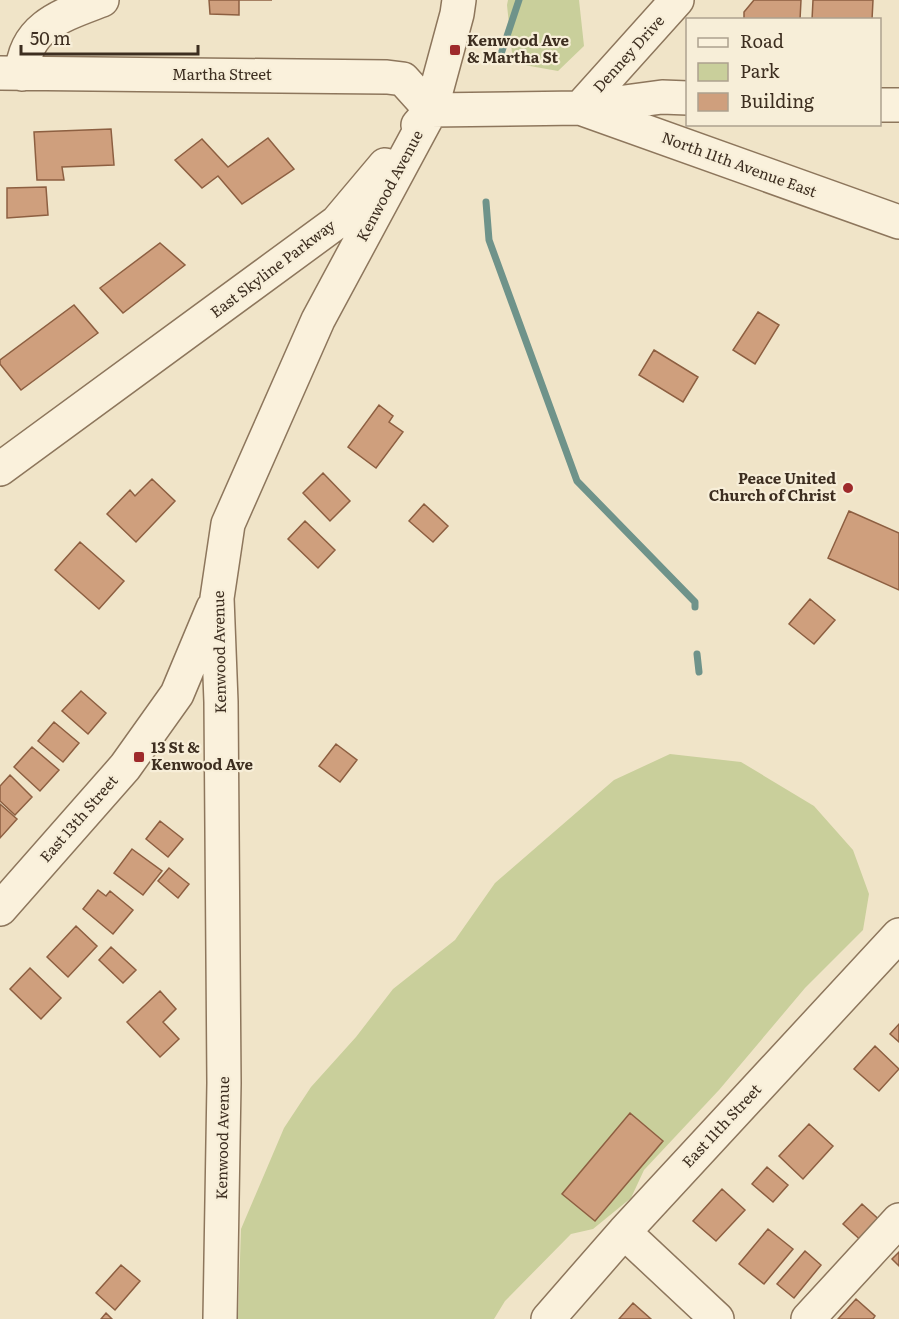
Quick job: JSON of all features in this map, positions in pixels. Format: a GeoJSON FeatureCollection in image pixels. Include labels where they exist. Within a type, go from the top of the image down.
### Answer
{"type":"FeatureCollection","features":[{"type":"Feature","properties":{"kind":"street"},"geometry":{"type":"LineString","coordinates":[[11,73],[22,58],[31,39],[51,22],[102,0]]}},
{"type":"Feature","properties":{"kind":"street","name":"Kenwood Avenue"},"geometry":{"type":"LineString","coordinates":[[220,1319],[224,1083],[221,702],[217,598],[228,524],[318,320],[431,110],[459,0]]}},
{"type":"Feature","properties":{"kind":"street","name":"Denney Drive"},"geometry":{"type":"LineString","coordinates":[[580,108],[677,0]]}},
{"type":"Feature","properties":{"kind":"street","name":"Martha Street"},"geometry":{"type":"LineString","coordinates":[[11,73],[387,77],[403,80],[431,110]]}},
{"type":"Feature","properties":{"kind":"street"},"geometry":{"type":"LineString","coordinates":[[431,110],[580,108],[662,97],[686,98]]}},
{"type":"Feature","properties":{"kind":"street"},"geometry":{"type":"LineString","coordinates":[[881,105],[899,105]]}},
{"type":"Feature","properties":{"kind":"street","name":"North 11th Avenue East"},"geometry":{"type":"LineString","coordinates":[[580,108],[899,222]]}},
{"type":"Feature","properties":{"kind":"street","name":"East Skyline Parkway"},"geometry":{"type":"LineString","coordinates":[[0,469],[337,222],[431,110]]}},
{"type":"Feature","properties":{"kind":"street","name":"East 13th Street"},"geometry":{"type":"LineString","coordinates":[[0,909],[125,767],[177,694],[217,598]]}},
{"type":"Feature","properties":{"kind":"street","name":"East 11th Street"},"geometry":{"type":"LineString","coordinates":[[548,1319],[624,1232],[899,935]]}},
{"type":"Feature","properties":{"kind":"street"},"geometry":{"type":"LineString","coordinates":[[808,1319],[899,1220]]}},
{"type":"Feature","properties":{"kind":"street"},"geometry":{"type":"LineString","coordinates":[[624,1232],[717,1319]]}},
{"type":"Feature","properties":{"kind":"green space"},"geometry":{"type":"Polygon","coordinates":[[[508,0],[579,0],[584,46],[558,71],[513,63],[508,0]]]}},
{"type":"Feature","properties":{"kind":"green space"},"geometry":{"type":"Polygon","coordinates":[[[670,754],[741,762],[814,806],[853,850],[869,894],[863,930],[805,988],[719,1090],[644,1170],[631,1198],[593,1229],[571,1234],[505,1301],[494,1319],[238,1319],[241,1229],[284,1128],[311,1087],[356,1037],[393,989],[455,940],[495,883],[614,780],[670,754]]]}},
{"type":"Feature","properties":{"kind":"building"},"geometry":{"type":"Polygon","coordinates":[[[209,0],[239,0],[239,15],[210,14],[209,0]]]}},
{"type":"Feature","properties":{"kind":"building"},"geometry":{"type":"Polygon","coordinates":[[[754,0],[801,0],[800,18],[744,18],[744,12],[754,0]]]}},
{"type":"Feature","properties":{"kind":"building"},"geometry":{"type":"Polygon","coordinates":[[[813,0],[873,0],[872,18],[812,18],[813,0]]]}},
{"type":"Feature","properties":{"kind":"building"},"geometry":{"type":"Polygon","coordinates":[[[111,129],[114,165],[62,167],[64,180],[37,180],[34,132],[111,129]]]}},
{"type":"Feature","properties":{"kind":"building"},"geometry":{"type":"Polygon","coordinates":[[[268,138],[294,169],[242,204],[218,176],[202,188],[175,160],[202,139],[228,167],[268,138]]]}},
{"type":"Feature","properties":{"kind":"building"},"geometry":{"type":"Polygon","coordinates":[[[46,187],[48,215],[7,218],[7,188],[46,187]]]}},
{"type":"Feature","properties":{"kind":"building"},"geometry":{"type":"Polygon","coordinates":[[[160,243],[185,265],[123,313],[100,288],[160,243]]]}},
{"type":"Feature","properties":{"kind":"building"},"geometry":{"type":"Polygon","coordinates":[[[74,305],[98,333],[21,390],[0,364],[0,360],[74,305]]]}},
{"type":"Feature","properties":{"kind":"building"},"geometry":{"type":"Polygon","coordinates":[[[758,312],[779,325],[755,364],[733,350],[758,312]]]}},
{"type":"Feature","properties":{"kind":"building"},"geometry":{"type":"Polygon","coordinates":[[[654,350],[698,377],[683,402],[639,375],[654,350]]]}},
{"type":"Feature","properties":{"kind":"building"},"geometry":{"type":"Polygon","coordinates":[[[379,405],[393,416],[389,422],[403,432],[376,468],[348,447],[379,405]]]}},
{"type":"Feature","properties":{"kind":"building"},"geometry":{"type":"Polygon","coordinates":[[[323,473],[350,501],[330,521],[303,493],[323,473]]]}},
{"type":"Feature","properties":{"kind":"building"},"geometry":{"type":"Polygon","coordinates":[[[152,479],[175,501],[136,542],[107,514],[130,490],[135,496],[152,479]]]}},
{"type":"Feature","properties":{"kind":"building"},"geometry":{"type":"Polygon","coordinates":[[[424,504],[448,526],[433,542],[409,521],[424,504]]]}},
{"type":"Feature","properties":{"kind":"building"},"geometry":{"type":"Polygon","coordinates":[[[849,511],[899,533],[899,590],[828,558],[849,511]]]}},
{"type":"Feature","properties":{"kind":"building"},"geometry":{"type":"Polygon","coordinates":[[[305,521],[335,550],[318,568],[288,539],[305,521]]]}},
{"type":"Feature","properties":{"kind":"building"},"geometry":{"type":"Polygon","coordinates":[[[80,542],[124,581],[99,609],[55,570],[80,542]]]}},
{"type":"Feature","properties":{"kind":"building"},"geometry":{"type":"Polygon","coordinates":[[[810,599],[835,620],[814,644],[789,624],[810,599]]]}},
{"type":"Feature","properties":{"kind":"building"},"geometry":{"type":"Polygon","coordinates":[[[81,691],[106,713],[88,734],[62,711],[81,691]]]}},
{"type":"Feature","properties":{"kind":"building"},"geometry":{"type":"Polygon","coordinates":[[[54,722],[79,743],[63,762],[38,741],[54,722]]]}},
{"type":"Feature","properties":{"kind":"building"},"geometry":{"type":"Polygon","coordinates":[[[336,744],[357,760],[340,782],[319,766],[336,744]]]}},
{"type":"Feature","properties":{"kind":"building"},"geometry":{"type":"Polygon","coordinates":[[[32,747],[59,770],[40,791],[14,767],[32,747]]]}},
{"type":"Feature","properties":{"kind":"building"},"geometry":{"type":"Polygon","coordinates":[[[10,775],[32,797],[15,815],[0,801],[0,786],[10,775]]]}},
{"type":"Feature","properties":{"kind":"building"},"geometry":{"type":"Polygon","coordinates":[[[0,804],[17,819],[0,838],[0,804]]]}},
{"type":"Feature","properties":{"kind":"building"},"geometry":{"type":"Polygon","coordinates":[[[160,821],[183,839],[168,857],[146,839],[160,821]]]}},
{"type":"Feature","properties":{"kind":"building"},"geometry":{"type":"Polygon","coordinates":[[[132,849],[162,871],[143,895],[114,873],[132,849]]]}},
{"type":"Feature","properties":{"kind":"building"},"geometry":{"type":"Polygon","coordinates":[[[169,868],[189,884],[178,898],[158,881],[169,868]]]}},
{"type":"Feature","properties":{"kind":"building"},"geometry":{"type":"Polygon","coordinates":[[[98,890],[106,896],[110,891],[133,910],[113,934],[83,909],[98,890]]]}},
{"type":"Feature","properties":{"kind":"building"},"geometry":{"type":"Polygon","coordinates":[[[76,926],[97,946],[68,977],[47,957],[76,926]]]}},
{"type":"Feature","properties":{"kind":"building"},"geometry":{"type":"Polygon","coordinates":[[[111,947],[136,970],[123,983],[99,960],[111,947]]]}},
{"type":"Feature","properties":{"kind":"building"},"geometry":{"type":"Polygon","coordinates":[[[30,968],[61,998],[41,1019],[10,989],[30,968]]]}},
{"type":"Feature","properties":{"kind":"building"},"geometry":{"type":"Polygon","coordinates":[[[160,991],[176,1009],[163,1022],[179,1039],[160,1057],[127,1022],[160,991]]]}},
{"type":"Feature","properties":{"kind":"building"},"geometry":{"type":"Polygon","coordinates":[[[899,1024],[899,1042],[890,1034],[899,1024]]]}},
{"type":"Feature","properties":{"kind":"building"},"geometry":{"type":"Polygon","coordinates":[[[875,1046],[899,1069],[879,1091],[854,1069],[875,1046]]]}},
{"type":"Feature","properties":{"kind":"building"},"geometry":{"type":"Polygon","coordinates":[[[630,1113],[663,1141],[595,1221],[562,1194],[630,1113]]]}},
{"type":"Feature","properties":{"kind":"building"},"geometry":{"type":"Polygon","coordinates":[[[809,1124],[833,1146],[803,1179],[779,1156],[809,1124]]]}},
{"type":"Feature","properties":{"kind":"building"},"geometry":{"type":"Polygon","coordinates":[[[767,1167],[788,1185],[773,1202],[752,1184],[767,1167]]]}},
{"type":"Feature","properties":{"kind":"building"},"geometry":{"type":"Polygon","coordinates":[[[722,1189],[745,1210],[716,1241],[693,1221],[722,1189]]]}},
{"type":"Feature","properties":{"kind":"building"},"geometry":{"type":"Polygon","coordinates":[[[862,1204],[884,1224],[865,1244],[843,1224],[862,1204]]]}},
{"type":"Feature","properties":{"kind":"building"},"geometry":{"type":"Polygon","coordinates":[[[768,1229],[793,1249],[764,1284],[739,1264],[768,1229]]]}},
{"type":"Feature","properties":{"kind":"building"},"geometry":{"type":"Polygon","coordinates":[[[805,1251],[821,1265],[794,1298],[777,1284],[805,1251]]]}},
{"type":"Feature","properties":{"kind":"building"},"geometry":{"type":"Polygon","coordinates":[[[899,1252],[899,1266],[892,1259],[899,1252]]]}},
{"type":"Feature","properties":{"kind":"building"},"geometry":{"type":"Polygon","coordinates":[[[121,1265],[140,1281],[115,1310],[96,1293],[121,1265]]]}},
{"type":"Feature","properties":{"kind":"building"},"geometry":{"type":"Polygon","coordinates":[[[856,1299],[875,1316],[873,1319],[838,1319],[856,1299]]]}},
{"type":"Feature","properties":{"kind":"building"},"geometry":{"type":"Polygon","coordinates":[[[633,1303],[651,1319],[619,1319],[633,1303]]]}},
{"type":"Feature","properties":{"kind":"building"},"geometry":{"type":"Polygon","coordinates":[[[106,1313],[112,1319],[101,1319],[106,1313]]]}},
{"type":"Feature","properties":{"kind":"waterway"},"geometry":{"type":"LineString","coordinates":[[501,54],[519,0]]}},
{"type":"Feature","properties":{"kind":"waterway"},"geometry":{"type":"LineString","coordinates":[[486,202],[489,240],[577,481],[695,602],[695,607]]}},
{"type":"Feature","properties":{"kind":"waterway"},"geometry":{"type":"LineString","coordinates":[[697,654],[699,672]]}},
{"type":"Feature","properties":{"kind":"place","name":"Kenwood Ave & Martha St"},"geometry":{"type":"Point","coordinates":[455,50]}},
{"type":"Feature","properties":{"kind":"place","name":"Peace United Church of Christ"},"geometry":{"type":"Point","coordinates":[848,488]}},
{"type":"Feature","properties":{"kind":"place","name":"13 St & Kenwood Ave"},"geometry":{"type":"Point","coordinates":[139,757]}}]}
